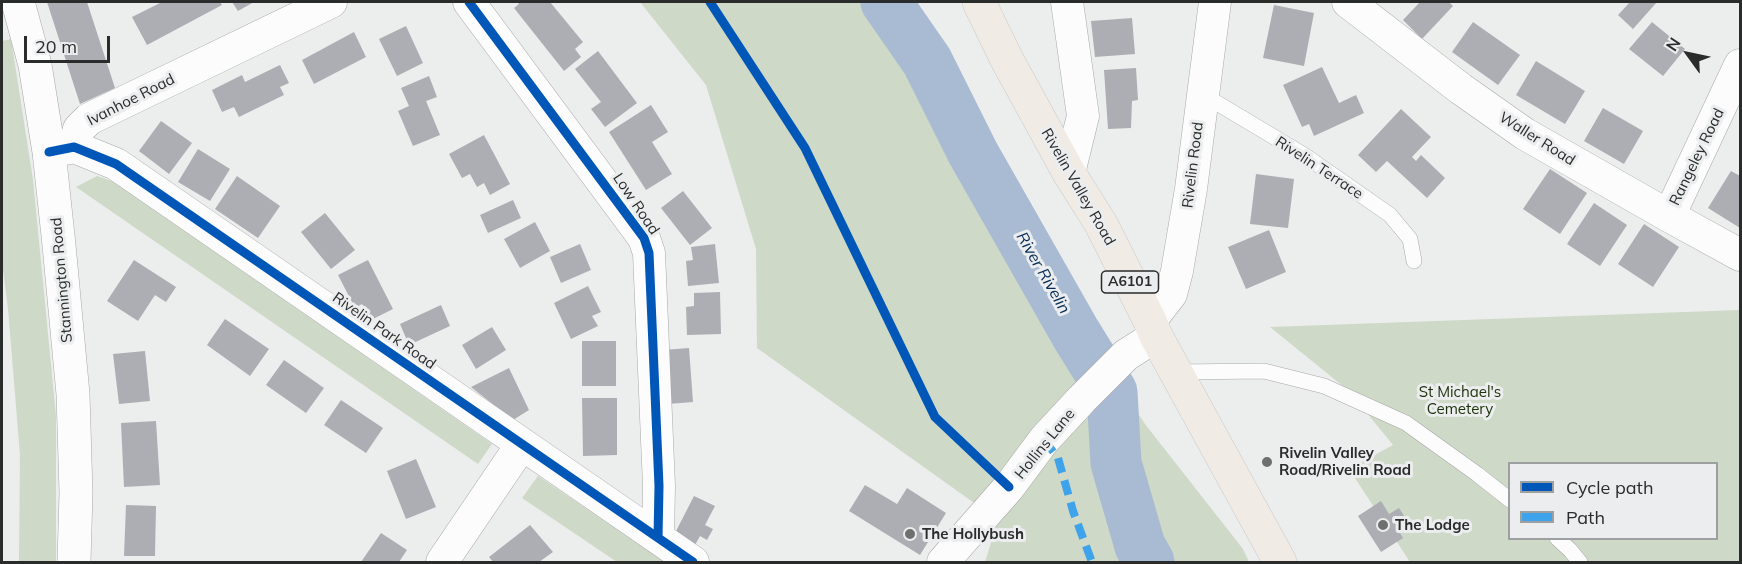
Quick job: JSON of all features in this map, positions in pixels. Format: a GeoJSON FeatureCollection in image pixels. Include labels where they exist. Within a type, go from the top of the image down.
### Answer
{"type":"FeatureCollection","features":[{"type":"Feature","properties":{"kind":"main road","name":"Stannington Road"},"geometry":{"type":"LineString","coordinates":[[18,2],[61,150],[73,394],[76,493],[74,562]]}},
{"type":"Feature","properties":{"kind":"main road","name":"Rivelin Valley Road"},"geometry":{"type":"LineString","coordinates":[[979,2],[1006,58],[1069,173],[1101,224],[1153,329],[1280,562]]}},
{"type":"Feature","properties":{"kind":"street","name":"Ivanhoe Road"},"geometry":{"type":"LineString","coordinates":[[61,150],[89,119],[331,2]]}},
{"type":"Feature","properties":{"kind":"street","name":"Low Road"},"geometry":{"type":"LineString","coordinates":[[469,2],[644,238],[649,253],[651,288],[659,486],[658,538]]}},
{"type":"Feature","properties":{"kind":"street"},"geometry":{"type":"LineString","coordinates":[[1067,2],[1083,116],[1069,173]]}},
{"type":"Feature","properties":{"kind":"street","name":"Rivelin Road"},"geometry":{"type":"LineString","coordinates":[[1153,329],[1171,294],[1177,271],[1191,189],[1215,2]]}},
{"type":"Feature","properties":{"kind":"street","name":"Waller Road"},"geometry":{"type":"LineString","coordinates":[[1348,2],[1461,89],[1526,134],[1740,255]]}},
{"type":"Feature","properties":{"kind":"street","name":"Rangeley Road"},"geometry":{"type":"LineString","coordinates":[[1669,216],[1740,65]]}},
{"type":"Feature","properties":{"kind":"street","name":"Rivelin Park Road"},"geometry":{"type":"LineString","coordinates":[[61,150],[117,164],[693,562]]}},
{"type":"Feature","properties":{"kind":"street","name":"Hollins Lane"},"geometry":{"type":"LineString","coordinates":[[943,562],[1010,487],[1044,441],[1082,399],[1153,329]]}},
{"type":"Feature","properties":{"kind":"street"},"geometry":{"type":"LineString","coordinates":[[442,562],[522,444]]}},
{"type":"Feature","properties":{"kind":"lane","name":"Rivelin Terrace"},"geometry":{"type":"LineString","coordinates":[[1202,94],[1304,155],[1390,215],[1410,239],[1414,261]]}},
{"type":"Feature","properties":{"kind":"lane"},"geometry":{"type":"LineString","coordinates":[[1176,372],[1264,370],[1323,386],[1406,423],[1508,499]]}},
{"type":"Feature","properties":{"kind":"lane"},"geometry":{"type":"LineString","coordinates":[[1559,540],[1580,562]]}},
{"type":"Feature","properties":{"kind":"green space"},"geometry":{"type":"Polygon","coordinates":[[[640,2],[918,2],[944,68],[1075,318],[1145,424],[1243,549],[1249,562],[985,562],[998,520],[757,348],[756,249],[706,85],[640,2]]]}},
{"type":"Feature","properties":{"kind":"green space"},"geometry":{"type":"Polygon","coordinates":[[[11,39],[33,180],[56,416],[56,562],[19,562],[20,455],[2,262],[2,41],[11,39]]]}},
{"type":"Feature","properties":{"kind":"green space"},"geometry":{"type":"Polygon","coordinates":[[[97,176],[115,182],[492,444],[478,464],[76,187],[97,176]]]}},
{"type":"Feature","properties":{"kind":"green space","name":"St Michael's Cemetery"},"geometry":{"type":"Polygon","coordinates":[[[1740,310],[1740,562],[1410,562],[1349,469],[1393,445],[1349,391],[1270,327],[1740,310]]]}},
{"type":"Feature","properties":{"kind":"green space"},"geometry":{"type":"Polygon","coordinates":[[[538,476],[665,562],[617,562],[522,498],[538,476]]]}},
{"type":"Feature","properties":{"kind":"building"},"geometry":{"type":"Polygon","coordinates":[[[47,2],[87,2],[115,88],[80,104],[47,2]]]}},
{"type":"Feature","properties":{"kind":"building"},"geometry":{"type":"Polygon","coordinates":[[[162,2],[220,2],[222,5],[147,45],[132,17],[162,2]]]}},
{"type":"Feature","properties":{"kind":"building"},"geometry":{"type":"Polygon","coordinates":[[[232,2],[254,2],[238,11],[232,2]]]}},
{"type":"Feature","properties":{"kind":"building"},"geometry":{"type":"Polygon","coordinates":[[[517,2],[550,2],[583,42],[575,49],[581,57],[564,71],[514,8],[519,4],[517,2]]]}},
{"type":"Feature","properties":{"kind":"building"},"geometry":{"type":"Polygon","coordinates":[[[1420,2],[1449,2],[1453,6],[1422,39],[1403,20],[1420,2]]]}},
{"type":"Feature","properties":{"kind":"building"},"geometry":{"type":"Polygon","coordinates":[[[1630,2],[1657,2],[1633,29],[1618,15],[1630,2]]]}},
{"type":"Feature","properties":{"kind":"building"},"geometry":{"type":"Polygon","coordinates":[[[1274,5],[1314,13],[1304,66],[1263,58],[1274,5]]]}},
{"type":"Feature","properties":{"kind":"building"},"geometry":{"type":"Polygon","coordinates":[[[1132,18],[1135,54],[1095,57],[1091,21],[1132,18]]]}},
{"type":"Feature","properties":{"kind":"building"},"geometry":{"type":"Polygon","coordinates":[[[1473,22],[1520,55],[1498,85],[1452,52],[1473,22]]]}},
{"type":"Feature","properties":{"kind":"building"},"geometry":{"type":"Polygon","coordinates":[[[1652,22],[1685,49],[1663,76],[1629,49],[1652,22]]]}},
{"type":"Feature","properties":{"kind":"building"},"geometry":{"type":"Polygon","coordinates":[[[406,26],[423,63],[397,76],[379,39],[406,26]]]}},
{"type":"Feature","properties":{"kind":"building"},"geometry":{"type":"Polygon","coordinates":[[[354,32],[366,57],[314,84],[302,60],[354,32]]]}},
{"type":"Feature","properties":{"kind":"building"},"geometry":{"type":"Polygon","coordinates":[[[598,51],[637,103],[605,127],[591,109],[601,102],[575,69],[598,51]]]}},
{"type":"Feature","properties":{"kind":"building"},"geometry":{"type":"Polygon","coordinates":[[[1536,61],[1585,91],[1565,124],[1516,95],[1536,61]]]}},
{"type":"Feature","properties":{"kind":"building"},"geometry":{"type":"Polygon","coordinates":[[[280,65],[289,83],[280,87],[284,95],[239,117],[234,107],[222,112],[212,90],[242,75],[245,82],[280,65]]]}},
{"type":"Feature","properties":{"kind":"building"},"geometry":{"type":"Polygon","coordinates":[[[1322,67],[1339,103],[1356,95],[1364,113],[1314,136],[1309,124],[1302,127],[1283,85],[1322,67]]]}},
{"type":"Feature","properties":{"kind":"building"},"geometry":{"type":"Polygon","coordinates":[[[1136,68],[1138,100],[1132,101],[1131,128],[1108,129],[1104,70],[1136,68]]]}},
{"type":"Feature","properties":{"kind":"building"},"geometry":{"type":"Polygon","coordinates":[[[429,76],[437,97],[426,101],[440,135],[413,146],[398,111],[409,106],[401,88],[429,76]]]}},
{"type":"Feature","properties":{"kind":"building"},"geometry":{"type":"Polygon","coordinates":[[[651,105],[668,132],[652,142],[672,174],[646,190],[609,132],[651,105]]]}},
{"type":"Feature","properties":{"kind":"building"},"geometry":{"type":"Polygon","coordinates":[[[1603,108],[1643,131],[1624,164],[1584,141],[1603,108]]]}},
{"type":"Feature","properties":{"kind":"building"},"geometry":{"type":"Polygon","coordinates":[[[1401,109],[1431,137],[1412,157],[1416,161],[1421,155],[1445,178],[1427,198],[1387,161],[1376,172],[1358,155],[1401,109]]]}},
{"type":"Feature","properties":{"kind":"building"},"geometry":{"type":"Polygon","coordinates":[[[161,121],[192,143],[169,174],[139,151],[161,121]]]}},
{"type":"Feature","properties":{"kind":"building"},"geometry":{"type":"Polygon","coordinates":[[[484,135],[510,184],[490,195],[484,183],[477,187],[470,174],[462,178],[449,154],[484,135]]]}},
{"type":"Feature","properties":{"kind":"building"},"geometry":{"type":"Polygon","coordinates":[[[198,149],[230,169],[210,201],[178,182],[198,149]]]}},
{"type":"Feature","properties":{"kind":"building"},"geometry":{"type":"Polygon","coordinates":[[[1550,169],[1587,193],[1560,234],[1523,209],[1550,169]]]}},
{"type":"Feature","properties":{"kind":"building"},"geometry":{"type":"Polygon","coordinates":[[[1731,171],[1740,176],[1740,228],[1708,208],[1731,171]]]}},
{"type":"Feature","properties":{"kind":"building"},"geometry":{"type":"Polygon","coordinates":[[[1256,174],[1294,179],[1288,228],[1250,224],[1256,174]]]}},
{"type":"Feature","properties":{"kind":"building"},"geometry":{"type":"Polygon","coordinates":[[[237,176],[280,206],[258,238],[215,209],[237,176]]]}},
{"type":"Feature","properties":{"kind":"building"},"geometry":{"type":"Polygon","coordinates":[[[683,191],[712,228],[690,245],[661,208],[683,191]]]}},
{"type":"Feature","properties":{"kind":"building"},"geometry":{"type":"Polygon","coordinates":[[[513,200],[521,218],[488,233],[480,215],[513,200]]]}},
{"type":"Feature","properties":{"kind":"building"},"geometry":{"type":"Polygon","coordinates":[[[1594,203],[1627,225],[1600,266],[1567,244],[1594,203]]]}},
{"type":"Feature","properties":{"kind":"building"},"geometry":{"type":"Polygon","coordinates":[[[325,213],[355,250],[331,269],[301,232],[325,213]]]}},
{"type":"Feature","properties":{"kind":"building"},"geometry":{"type":"Polygon","coordinates":[[[535,222],[550,251],[520,268],[504,239],[535,222]]]}},
{"type":"Feature","properties":{"kind":"building"},"geometry":{"type":"Polygon","coordinates":[[[1644,224],[1679,247],[1653,287],[1618,264],[1644,224]]]}},
{"type":"Feature","properties":{"kind":"building"},"geometry":{"type":"Polygon","coordinates":[[[1269,230],[1286,272],[1246,289],[1228,247],[1269,230]]]}},
{"type":"Feature","properties":{"kind":"building"},"geometry":{"type":"Polygon","coordinates":[[[580,244],[591,270],[561,283],[550,257],[580,244]]]}},
{"type":"Feature","properties":{"kind":"building"},"geometry":{"type":"Polygon","coordinates":[[[715,244],[719,283],[688,286],[686,261],[693,260],[691,247],[715,244]]]}},
{"type":"Feature","properties":{"kind":"building"},"geometry":{"type":"Polygon","coordinates":[[[134,260],[176,287],[166,302],[155,295],[138,321],[107,301],[134,260]]]}},
{"type":"Feature","properties":{"kind":"building"},"geometry":{"type":"Polygon","coordinates":[[[368,260],[393,309],[371,320],[362,304],[355,308],[338,275],[368,260]]]}},
{"type":"Feature","properties":{"kind":"building"},"geometry":{"type":"Polygon","coordinates":[[[588,286],[601,312],[592,316],[598,326],[571,339],[554,303],[588,286]]]}},
{"type":"Feature","properties":{"kind":"building"},"geometry":{"type":"Polygon","coordinates":[[[720,292],[721,334],[687,335],[686,307],[694,306],[694,293],[720,292]]]}},
{"type":"Feature","properties":{"kind":"building"},"geometry":{"type":"Polygon","coordinates":[[[441,305],[450,326],[409,345],[400,324],[441,305]]]}},
{"type":"Feature","properties":{"kind":"building"},"geometry":{"type":"Polygon","coordinates":[[[225,319],[269,349],[250,376],[207,345],[225,319]]]}},
{"type":"Feature","properties":{"kind":"building"},"geometry":{"type":"Polygon","coordinates":[[[492,327],[506,350],[476,369],[462,345],[492,327]]]}},
{"type":"Feature","properties":{"kind":"building"},"geometry":{"type":"Polygon","coordinates":[[[582,341],[616,341],[616,386],[582,386],[582,341]]]}},
{"type":"Feature","properties":{"kind":"building"},"geometry":{"type":"Polygon","coordinates":[[[689,348],[693,402],[668,404],[663,350],[689,348]]]}},
{"type":"Feature","properties":{"kind":"building"},"geometry":{"type":"Polygon","coordinates":[[[145,351],[150,401],[119,404],[113,354],[145,351]]]}},
{"type":"Feature","properties":{"kind":"building"},"geometry":{"type":"Polygon","coordinates":[[[284,360],[324,388],[306,413],[266,385],[284,360]]]}},
{"type":"Feature","properties":{"kind":"building"},"geometry":{"type":"Polygon","coordinates":[[[509,368],[529,410],[513,420],[471,387],[509,368]]]}},
{"type":"Feature","properties":{"kind":"building"},"geometry":{"type":"Polygon","coordinates":[[[582,398],[617,398],[617,455],[583,456],[582,398]]]}},
{"type":"Feature","properties":{"kind":"building"},"geometry":{"type":"Polygon","coordinates":[[[341,400],[383,428],[366,453],[324,425],[341,400]]]}},
{"type":"Feature","properties":{"kind":"building"},"geometry":{"type":"Polygon","coordinates":[[[156,421],[160,485],[124,487],[121,423],[156,421]]]}},
{"type":"Feature","properties":{"kind":"building"},"geometry":{"type":"Polygon","coordinates":[[[416,459],[436,507],[406,519],[387,471],[416,459]]]}},
{"type":"Feature","properties":{"kind":"building","name":"The Hollybush"},"geometry":{"type":"Polygon","coordinates":[[[865,485],[897,504],[907,488],[946,513],[920,555],[849,511],[865,485]]]}},
{"type":"Feature","properties":{"kind":"building"},"geometry":{"type":"Polygon","coordinates":[[[694,496],[715,506],[705,525],[713,529],[707,540],[700,536],[695,545],[674,535],[694,496]]]}},
{"type":"Feature","properties":{"kind":"building","name":"The Lodge"},"geometry":{"type":"Polygon","coordinates":[[[1381,501],[1389,514],[1399,508],[1408,522],[1397,528],[1403,538],[1381,552],[1358,516],[1381,501]]]}},
{"type":"Feature","properties":{"kind":"building"},"geometry":{"type":"Polygon","coordinates":[[[126,505],[156,506],[155,556],[124,556],[126,505]]]}},
{"type":"Feature","properties":{"kind":"building"},"geometry":{"type":"Polygon","coordinates":[[[530,525],[553,552],[539,562],[493,562],[489,557],[530,525]]]}},
{"type":"Feature","properties":{"kind":"building"},"geometry":{"type":"Polygon","coordinates":[[[381,533],[407,550],[399,562],[361,562],[381,533]]]}},
{"type":"Feature","properties":{"kind":"waterway","name":"River Rivelin"},"geometry":{"type":"LineString","coordinates":[[886,2],[927,61],[973,153],[1076,334],[1112,392],[1116,463],[1140,546],[1149,562]]}},
{"type":"Feature","properties":{"kind":"marked path"},"geometry":{"type":"LineString","coordinates":[[1044,440],[1058,458],[1073,511],[1092,562]]}},
{"type":"Feature","properties":{"kind":"cycle path"},"geometry":{"type":"LineString","coordinates":[[469,2],[644,238],[649,253],[659,486],[658,538]]}},
{"type":"Feature","properties":{"kind":"cycle path"},"geometry":{"type":"LineString","coordinates":[[710,2],[805,148],[935,417],[1009,487]]}},
{"type":"Feature","properties":{"kind":"cycle path"},"geometry":{"type":"LineString","coordinates":[[49,152],[74,147],[116,164],[693,562]]}},
{"type":"Feature","properties":{"kind":"place","name":"Rivelin Valley Road/Rivelin Road"},"geometry":{"type":"Point","coordinates":[1267,462]}},
{"type":"Feature","properties":{"kind":"place","name":"The Lodge"},"geometry":{"type":"Point","coordinates":[1383,525]}},
{"type":"Feature","properties":{"kind":"place","name":"The Hollybush"},"geometry":{"type":"Point","coordinates":[910,534]}}]}
